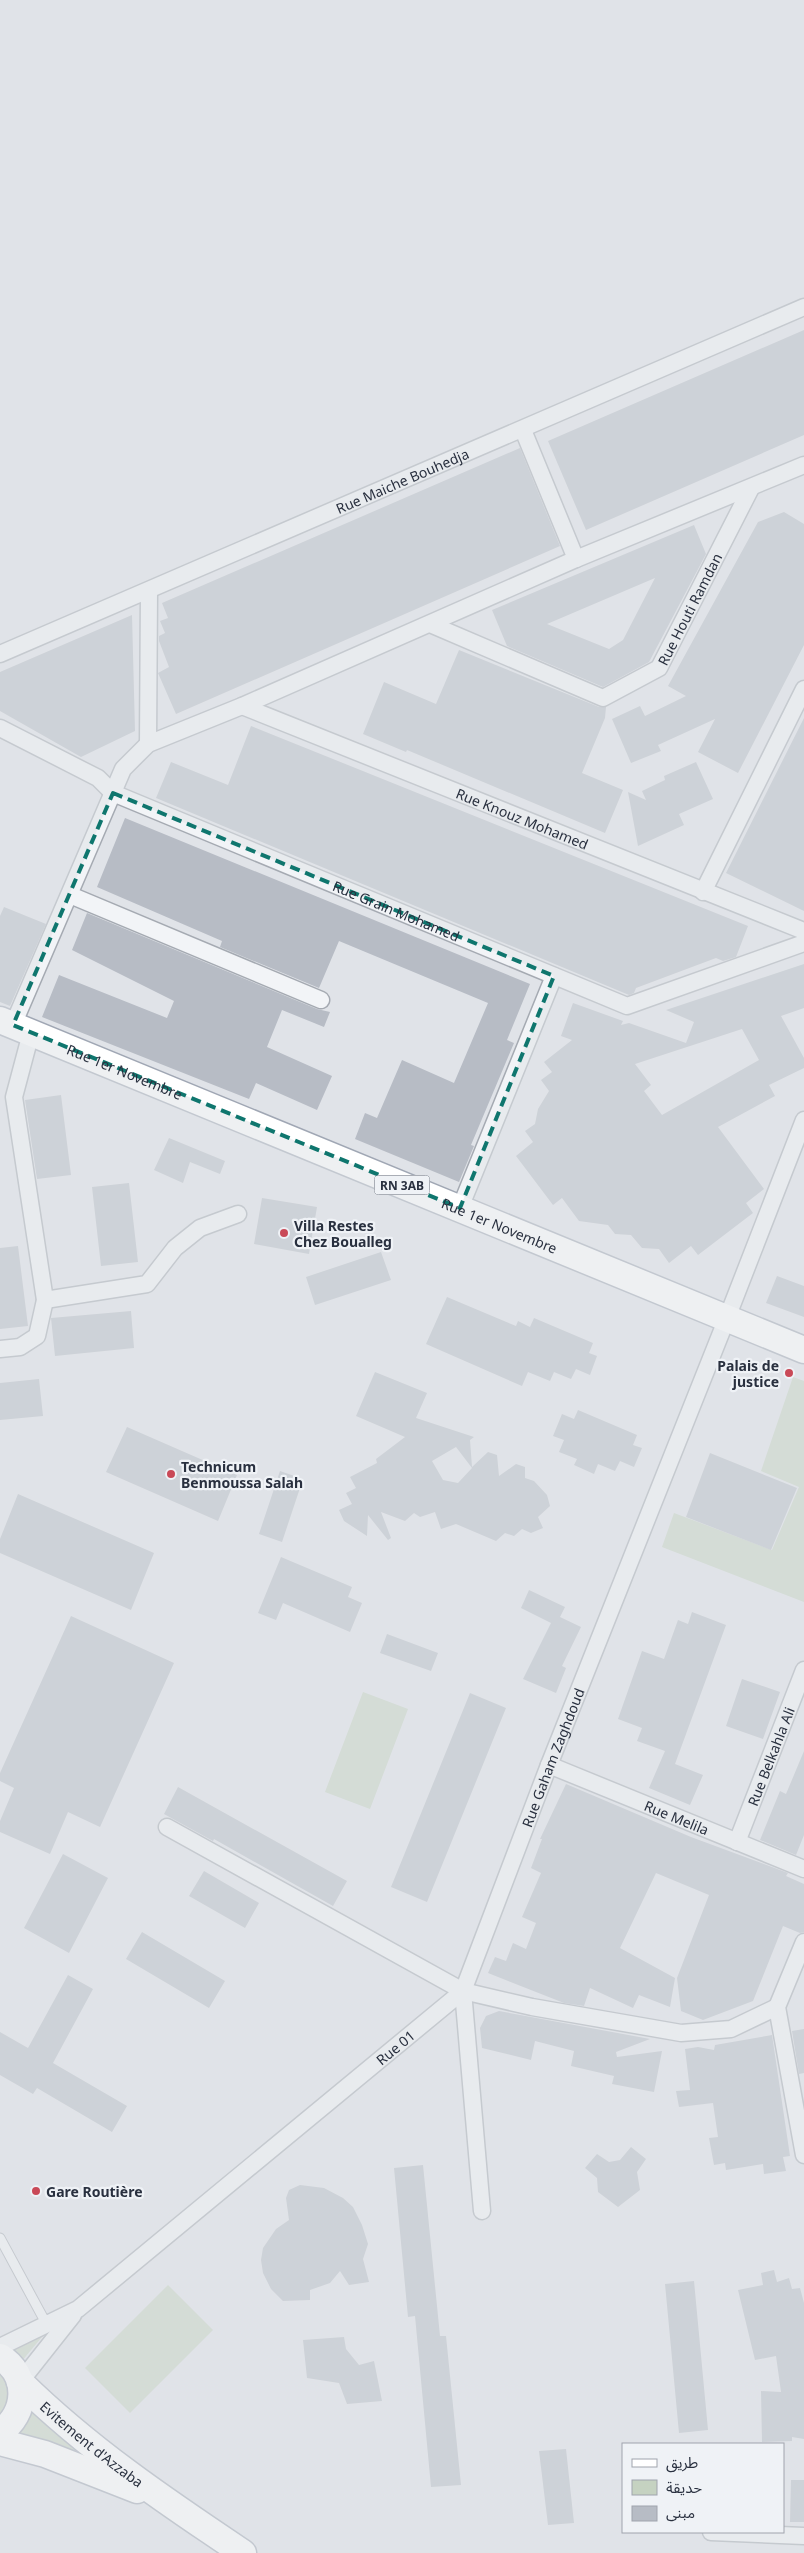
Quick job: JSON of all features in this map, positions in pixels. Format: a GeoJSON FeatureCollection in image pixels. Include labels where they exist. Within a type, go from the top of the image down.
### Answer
{"type":"FeatureCollection","features":[{"type":"Feature","properties":{"kind":"main road","name":"Rue 1er Novembre"},"geometry":{"type":"LineString","coordinates":[[15,1026],[804,1350]]}},
{"type":"Feature","properties":{"kind":"main road","name":"Evitement d'Azzaba"},"geometry":{"type":"LineString","coordinates":[[0,2358],[11,2366],[20,2382],[60,2421],[168,2503],[243,2553]]}},
{"type":"Feature","properties":{"kind":"main road"},"geometry":{"type":"LineString","coordinates":[[0,2432],[8,2427],[18,2413],[22,2395],[20,2382]]}},
{"type":"Feature","properties":{"kind":"main road","name":"Evitement d'Azzaba"},"geometry":{"type":"LineString","coordinates":[[0,2442],[45,2454],[168,2503]]}},
{"type":"Feature","properties":{"kind":"street","name":"Rue Maiche Bouhedja"},"geometry":{"type":"LineString","coordinates":[[0,654],[150,591],[804,307]]}},
{"type":"Feature","properties":{"kind":"street"},"geometry":{"type":"LineString","coordinates":[[523,430],[576,559]]}},
{"type":"Feature","properties":{"kind":"street"},"geometry":{"type":"LineString","coordinates":[[0,1349],[20,1347],[37,1336],[44,1300],[14,1097],[15,1026],[123,769],[148,744],[242,706],[576,559],[804,465]]}},
{"type":"Feature","properties":{"kind":"street","name":"Rue Houti Ramdan"},"geometry":{"type":"LineString","coordinates":[[430,624],[603,698],[658,668],[751,488]]}},
{"type":"Feature","properties":{"kind":"street"},"geometry":{"type":"LineString","coordinates":[[148,744],[150,591]]}},
{"type":"Feature","properties":{"kind":"street"},"geometry":{"type":"LineString","coordinates":[[703,892],[804,689]]}},
{"type":"Feature","properties":{"kind":"street","name":"Rue Knouz Mohamed"},"geometry":{"type":"LineString","coordinates":[[242,706],[804,931]]}},
{"type":"Feature","properties":{"kind":"street","name":"Rue Grain Mohamed"},"geometry":{"type":"LineString","coordinates":[[0,728],[98,778],[113,794],[627,1006],[804,943]]}},
{"type":"Feature","properties":{"kind":"street"},"geometry":{"type":"LineString","coordinates":[[70,895],[321,1000]]}},
{"type":"Feature","properties":{"kind":"street"},"geometry":{"type":"LineString","coordinates":[[460,1208],[554,976]]}},
{"type":"Feature","properties":{"kind":"street","name":"Rue Gaham Zaghdoud"},"geometry":{"type":"LineString","coordinates":[[482,2211],[463,1991],[549,1765],[804,1120]]}},
{"type":"Feature","properties":{"kind":"street"},"geometry":{"type":"LineString","coordinates":[[44,1300],[147,1284],[175,1248],[200,1228],[238,1214]]}},
{"type":"Feature","properties":{"kind":"street","name":"Rue Belkahla Ali"},"geometry":{"type":"LineString","coordinates":[[736,1842],[804,1670]]}},
{"type":"Feature","properties":{"kind":"street","name":"Rue Melila"},"geometry":{"type":"LineString","coordinates":[[549,1765],[804,1869]]}},
{"type":"Feature","properties":{"kind":"street"},"geometry":{"type":"LineString","coordinates":[[167,1827],[463,1991],[532,2007],[681,2033],[731,2029],[777,2007]]}},
{"type":"Feature","properties":{"kind":"street"},"geometry":{"type":"LineString","coordinates":[[804,1942],[777,2007],[804,2155]]}},
{"type":"Feature","properties":{"kind":"street","name":"Rue 01"},"geometry":{"type":"LineString","coordinates":[[78,2309],[463,1991]]}},
{"type":"Feature","properties":{"kind":"street"},"geometry":{"type":"LineString","coordinates":[[0,2347],[78,2309]]}},
{"type":"Feature","properties":{"kind":"street"},"geometry":{"type":"LineString","coordinates":[[20,2382],[78,2309]]}},
{"type":"Feature","properties":{"kind":"street"},"geometry":{"type":"LineString","coordinates":[[734,2533],[804,2536]]}},
{"type":"Feature","properties":{"kind":"lane"},"geometry":{"type":"LineString","coordinates":[[0,2238],[47,2325]]}},
{"type":"Feature","properties":{"kind":"highlighted area"},"geometry":{"type":"Polygon","coordinates":[[[113,793],[554,976],[460,1208],[13,1025],[113,793]]]}},
{"type":"Feature","properties":{"kind":"green space"},"geometry":{"type":"Polygon","coordinates":[[[793,1377],[804,1381],[804,1602],[662,1547],[674,1513],[772,1550],[799,1487],[761,1471],[793,1377]]]}},
{"type":"Feature","properties":{"kind":"green space"},"geometry":{"type":"Polygon","coordinates":[[[363,1692],[408,1709],[370,1809],[325,1792],[363,1692]]]}},
{"type":"Feature","properties":{"kind":"green space"},"geometry":{"type":"Polygon","coordinates":[[[168,2285],[213,2330],[130,2413],[85,2368],[168,2285]]]}},
{"type":"Feature","properties":{"kind":"green space"},"geometry":{"type":"Polygon","coordinates":[[[47,2331],[21,2362],[10,2349],[47,2331]]]}},
{"type":"Feature","properties":{"kind":"green space"},"geometry":{"type":"Polygon","coordinates":[[[0,2366],[9,2385],[9,2396],[0,2414],[0,2366]]]}},
{"type":"Feature","properties":{"kind":"green space"},"geometry":{"type":"Polygon","coordinates":[[[30,2405],[102,2463],[16,2434],[30,2405]]]}},
{"type":"Feature","properties":{"kind":"building"},"geometry":{"type":"Polygon","coordinates":[[[804,330],[804,435],[586,530],[548,441],[804,330]]]}},
{"type":"Feature","properties":{"kind":"building"},"geometry":{"type":"Polygon","coordinates":[[[520,448],[560,546],[176,714],[158,673],[169,667],[159,641],[159,636],[165,633],[160,621],[168,618],[162,603],[520,448]]]}},
{"type":"Feature","properties":{"kind":"building"},"geometry":{"type":"Polygon","coordinates":[[[784,512],[804,524],[804,645],[738,773],[698,752],[715,719],[658,745],[661,751],[631,763],[612,719],[640,706],[645,716],[686,696],[668,686],[758,522],[784,512]]]}},
{"type":"Feature","properties":{"kind":"building"},"geometry":{"type":"Polygon","coordinates":[[[694,525],[706,554],[649,662],[603,687],[507,646],[492,610],[694,525]],[[655,578],[547,624],[609,649],[623,640],[655,578]]]}},
{"type":"Feature","properties":{"kind":"building"},"geometry":{"type":"Polygon","coordinates":[[[132,615],[135,731],[81,757],[0,711],[0,672],[132,615]]]}},
{"type":"Feature","properties":{"kind":"building"},"geometry":{"type":"Polygon","coordinates":[[[459,650],[599,707],[606,707],[605,718],[582,773],[623,790],[605,833],[407,750],[406,752],[363,734],[384,682],[436,704],[459,650]]]}},
{"type":"Feature","properties":{"kind":"building"},"geometry":{"type":"Polygon","coordinates":[[[804,718],[804,911],[726,873],[804,718]]]}},
{"type":"Feature","properties":{"kind":"building"},"geometry":{"type":"Polygon","coordinates":[[[251,726],[748,926],[736,957],[723,961],[716,958],[636,988],[634,993],[629,995],[156,798],[171,762],[228,785],[251,726]]]}},
{"type":"Feature","properties":{"kind":"building"},"geometry":{"type":"Polygon","coordinates":[[[696,762],[713,799],[679,814],[684,825],[638,846],[628,792],[646,800],[642,791],[665,780],[664,776],[696,762]]]}},
{"type":"Feature","properties":{"kind":"building"},"geometry":{"type":"Polygon","coordinates":[[[125,818],[530,984],[507,1040],[514,1043],[471,1145],[474,1146],[459,1182],[355,1139],[365,1113],[377,1118],[402,1060],[454,1083],[488,1003],[339,941],[319,988],[220,947],[222,941],[97,887],[125,818]]]}},
{"type":"Feature","properties":{"kind":"building"},"geometry":{"type":"Polygon","coordinates":[[[4,907],[46,924],[10,1006],[0,1002],[0,916],[4,907]]]}},
{"type":"Feature","properties":{"kind":"building"},"geometry":{"type":"Polygon","coordinates":[[[87,913],[317,1009],[330,1012],[324,1027],[282,1010],[267,1047],[332,1076],[317,1110],[256,1083],[249,1099],[42,1017],[59,975],[167,1018],[174,1001],[72,950],[87,913]]]}},
{"type":"Feature","properties":{"kind":"building"},"geometry":{"type":"Polygon","coordinates":[[[804,964],[804,1008],[781,1016],[804,1058],[804,1068],[769,1085],[775,1096],[718,1127],[764,1189],[746,1203],[753,1213],[698,1255],[691,1246],[669,1263],[659,1249],[642,1248],[631,1235],[615,1234],[608,1225],[579,1221],[562,1198],[553,1205],[516,1156],[533,1142],[525,1131],[535,1124],[538,1109],[549,1091],[541,1080],[552,1072],[544,1062],[572,1040],[561,1036],[573,1003],[623,1021],[621,1025],[629,1023],[686,1043],[694,1022],[666,1010],[804,964]],[[742,1029],[635,1064],[651,1085],[644,1091],[662,1115],[759,1060],[742,1029]]]}},
{"type":"Feature","properties":{"kind":"building"},"geometry":{"type":"Polygon","coordinates":[[[61,1095],[71,1175],[37,1179],[25,1100],[61,1095]]]}},
{"type":"Feature","properties":{"kind":"building"},"geometry":{"type":"Polygon","coordinates":[[[169,1138],[225,1161],[220,1174],[190,1162],[183,1183],[154,1170],[169,1138]]]}},
{"type":"Feature","properties":{"kind":"building"},"geometry":{"type":"Polygon","coordinates":[[[129,1183],[138,1262],[101,1266],[92,1187],[129,1183]]]}},
{"type":"Feature","properties":{"kind":"building","name":"Villa Restes Chez Boualleg"},"geometry":{"type":"Polygon","coordinates":[[[262,1198],[317,1207],[309,1254],[254,1244],[262,1198]]]}},
{"type":"Feature","properties":{"kind":"building"},"geometry":{"type":"Polygon","coordinates":[[[18,1246],[28,1326],[0,1329],[0,1248],[18,1246]]]}},
{"type":"Feature","properties":{"kind":"building"},"geometry":{"type":"Polygon","coordinates":[[[381,1252],[391,1280],[315,1305],[306,1277],[381,1252]]]}},
{"type":"Feature","properties":{"kind":"building"},"geometry":{"type":"Polygon","coordinates":[[[777,1276],[804,1286],[804,1317],[766,1303],[777,1276]]]}},
{"type":"Feature","properties":{"kind":"building"},"geometry":{"type":"Polygon","coordinates":[[[447,1297],[516,1326],[518,1321],[530,1327],[534,1318],[593,1343],[589,1353],[597,1356],[590,1375],[576,1369],[571,1379],[554,1372],[550,1381],[528,1372],[522,1386],[426,1344],[447,1297]]]}},
{"type":"Feature","properties":{"kind":"building"},"geometry":{"type":"Polygon","coordinates":[[[131,1311],[134,1348],[55,1356],[51,1318],[131,1311]]]}},
{"type":"Feature","properties":{"kind":"building"},"geometry":{"type":"Polygon","coordinates":[[[375,1372],[427,1393],[416,1418],[474,1437],[470,1440],[472,1467],[488,1452],[497,1455],[499,1476],[516,1464],[525,1467],[525,1478],[534,1481],[547,1495],[550,1506],[538,1517],[543,1528],[531,1533],[522,1529],[514,1536],[505,1533],[496,1541],[456,1524],[441,1529],[435,1512],[420,1517],[414,1513],[405,1521],[381,1512],[391,1538],[388,1540],[368,1515],[367,1536],[344,1521],[339,1510],[352,1504],[346,1493],[356,1488],[350,1477],[377,1463],[376,1459],[405,1437],[356,1416],[375,1372]],[[456,1447],[432,1461],[443,1480],[458,1483],[472,1468],[456,1447]]]}},
{"type":"Feature","properties":{"kind":"building"},"geometry":{"type":"Polygon","coordinates":[[[39,1379],[43,1416],[0,1420],[0,1383],[39,1379]]]}},
{"type":"Feature","properties":{"kind":"building"},"geometry":{"type":"Polygon","coordinates":[[[578,1410],[637,1435],[633,1445],[642,1448],[634,1467],[620,1461],[615,1471],[598,1464],[594,1474],[574,1465],[577,1459],[559,1452],[564,1440],[553,1436],[562,1414],[574,1419],[578,1410]]]}},
{"type":"Feature","properties":{"kind":"building","name":"Technicum Benmoussa Salah"},"geometry":{"type":"Polygon","coordinates":[[[127,1427],[237,1475],[218,1521],[106,1472],[127,1427]]]}},
{"type":"Feature","properties":{"kind":"building"},"geometry":{"type":"Polygon","coordinates":[[[710,1453],[797,1488],[771,1550],[686,1517],[710,1453]]]}},
{"type":"Feature","properties":{"kind":"building"},"geometry":{"type":"Polygon","coordinates":[[[280,1471],[303,1479],[282,1542],[259,1534],[280,1471]]]}},
{"type":"Feature","properties":{"kind":"building"},"geometry":{"type":"Polygon","coordinates":[[[18,1494],[154,1553],[131,1610],[0,1553],[0,1539],[18,1494]]]}},
{"type":"Feature","properties":{"kind":"building"},"geometry":{"type":"Polygon","coordinates":[[[281,1557],[352,1587],[348,1597],[362,1603],[350,1632],[283,1603],[276,1620],[258,1613],[281,1557]]]}},
{"type":"Feature","properties":{"kind":"building"},"geometry":{"type":"Polygon","coordinates":[[[529,1590],[565,1607],[560,1617],[581,1627],[562,1666],[566,1668],[556,1693],[523,1679],[551,1623],[521,1608],[529,1590]]]}},
{"type":"Feature","properties":{"kind":"building"},"geometry":{"type":"Polygon","coordinates":[[[692,1612],[726,1625],[675,1764],[703,1775],[690,1805],[649,1788],[665,1751],[637,1741],[642,1728],[618,1719],[642,1651],[664,1659],[678,1620],[688,1624],[692,1612]]]}},
{"type":"Feature","properties":{"kind":"building"},"geometry":{"type":"Polygon","coordinates":[[[71,1616],[174,1663],[100,1827],[68,1812],[50,1854],[0,1832],[0,1821],[14,1788],[0,1781],[0,1773],[71,1616]]]}},
{"type":"Feature","properties":{"kind":"building"},"geometry":{"type":"Polygon","coordinates":[[[387,1634],[438,1653],[431,1671],[380,1653],[387,1634]]]}},
{"type":"Feature","properties":{"kind":"building"},"geometry":{"type":"Polygon","coordinates":[[[742,1679],[780,1692],[763,1739],[726,1726],[742,1679]]]}},
{"type":"Feature","properties":{"kind":"building"},"geometry":{"type":"Polygon","coordinates":[[[470,1693],[506,1708],[427,1902],[391,1887],[470,1693]]]}},
{"type":"Feature","properties":{"kind":"building"},"geometry":{"type":"Polygon","coordinates":[[[804,1751],[804,1835],[796,1855],[760,1840],[780,1791],[786,1794],[804,1751]]]}},
{"type":"Feature","properties":{"kind":"building"},"geometry":{"type":"Polygon","coordinates":[[[566,1784],[691,1837],[788,1873],[786,1876],[804,1884],[804,1932],[800,1933],[783,1926],[753,2001],[703,2020],[681,2011],[677,1978],[709,1895],[656,1873],[620,1948],[675,1978],[670,2007],[639,1995],[633,2008],[590,1988],[584,2006],[564,2003],[488,1973],[495,1957],[506,1961],[513,1943],[526,1949],[536,1923],[522,1917],[541,1873],[531,1868],[542,1839],[540,1839],[566,1784]]]}},
{"type":"Feature","properties":{"kind":"building"},"geometry":{"type":"Polygon","coordinates":[[[178,1787],[347,1881],[333,1906],[214,1839],[213,1841],[164,1814],[178,1787]]]}},
{"type":"Feature","properties":{"kind":"building"},"geometry":{"type":"Polygon","coordinates":[[[63,1854],[108,1878],[69,1953],[24,1928],[63,1854]]]}},
{"type":"Feature","properties":{"kind":"building"},"geometry":{"type":"Polygon","coordinates":[[[204,1871],[259,1903],[245,1928],[189,1896],[204,1871]]]}},
{"type":"Feature","properties":{"kind":"building"},"geometry":{"type":"Polygon","coordinates":[[[142,1932],[225,1981],[209,2008],[126,1959],[142,1932]]]}},
{"type":"Feature","properties":{"kind":"building"},"geometry":{"type":"Polygon","coordinates":[[[68,1975],[93,1989],[53,2063],[127,2106],[112,2132],[37,2088],[33,2094],[0,2075],[0,2032],[28,2048],[68,1975]]]}},
{"type":"Feature","properties":{"kind":"building"},"geometry":{"type":"Polygon","coordinates":[[[499,2011],[650,2039],[616,2052],[617,2057],[662,2051],[654,2092],[612,2084],[614,2076],[571,2066],[574,2051],[535,2041],[531,2060],[482,2048],[480,2028],[486,2016],[499,2011]]]}},
{"type":"Feature","properties":{"kind":"building"},"geometry":{"type":"Polygon","coordinates":[[[804,2029],[804,2073],[799,2074],[792,2031],[804,2029]]]}},
{"type":"Feature","properties":{"kind":"building"},"geometry":{"type":"Polygon","coordinates":[[[772,2035],[790,2156],[783,2157],[786,2171],[764,2174],[763,2164],[726,2170],[725,2163],[714,2165],[709,2138],[718,2137],[713,2103],[679,2107],[676,2091],[690,2090],[685,2049],[698,2047],[714,2050],[715,2045],[772,2035]]]}},
{"type":"Feature","properties":{"kind":"building"},"geometry":{"type":"Polygon","coordinates":[[[631,2147],[646,2159],[637,2172],[640,2190],[618,2207],[598,2192],[597,2178],[585,2168],[597,2154],[609,2162],[620,2160],[631,2147]]]}},
{"type":"Feature","properties":{"kind":"building"},"geometry":{"type":"Polygon","coordinates":[[[423,2165],[440,2336],[446,2336],[461,2485],[431,2487],[415,2316],[408,2317],[394,2168],[423,2165]]]}},
{"type":"Feature","properties":{"kind":"building"},"geometry":{"type":"Polygon","coordinates":[[[300,2185],[324,2188],[343,2198],[353,2207],[362,2225],[368,2244],[363,2259],[369,2282],[349,2285],[340,2271],[330,2283],[310,2290],[310,2300],[283,2301],[271,2289],[263,2273],[261,2260],[263,2248],[276,2229],[289,2220],[286,2198],[289,2190],[300,2185]]]}},
{"type":"Feature","properties":{"kind":"building"},"geometry":{"type":"Polygon","coordinates":[[[774,2270],[777,2282],[789,2278],[792,2289],[800,2288],[804,2303],[804,2439],[792,2437],[792,2441],[762,2442],[761,2391],[781,2392],[776,2356],[755,2360],[738,2290],[763,2285],[761,2273],[774,2270]]]}},
{"type":"Feature","properties":{"kind":"building"},"geometry":{"type":"Polygon","coordinates":[[[694,2281],[708,2430],[679,2433],[665,2284],[694,2281]]]}},
{"type":"Feature","properties":{"kind":"building"},"geometry":{"type":"Polygon","coordinates":[[[344,2337],[346,2349],[359,2365],[374,2361],[382,2401],[347,2404],[339,2383],[307,2378],[303,2340],[344,2337]]]}},
{"type":"Feature","properties":{"kind":"building"},"geometry":{"type":"Polygon","coordinates":[[[566,2449],[574,2523],[548,2525],[539,2451],[566,2449]]]}},
{"type":"Feature","properties":{"kind":"building"},"geometry":{"type":"Polygon","coordinates":[[[791,2480],[804,2480],[804,2522],[790,2522],[791,2480]]]}},
{"type":"Feature","properties":{"kind":"place","name":"Villa Restes Chez Boualleg"},"geometry":{"type":"Point","coordinates":[284,1233]}},
{"type":"Feature","properties":{"kind":"place","name":"Palais de justice"},"geometry":{"type":"Point","coordinates":[789,1373]}},
{"type":"Feature","properties":{"kind":"place","name":"Technicum Benmoussa Salah"},"geometry":{"type":"Point","coordinates":[171,1474]}},
{"type":"Feature","properties":{"kind":"place","name":"Gare Routière"},"geometry":{"type":"Point","coordinates":[36,2191]}}]}
